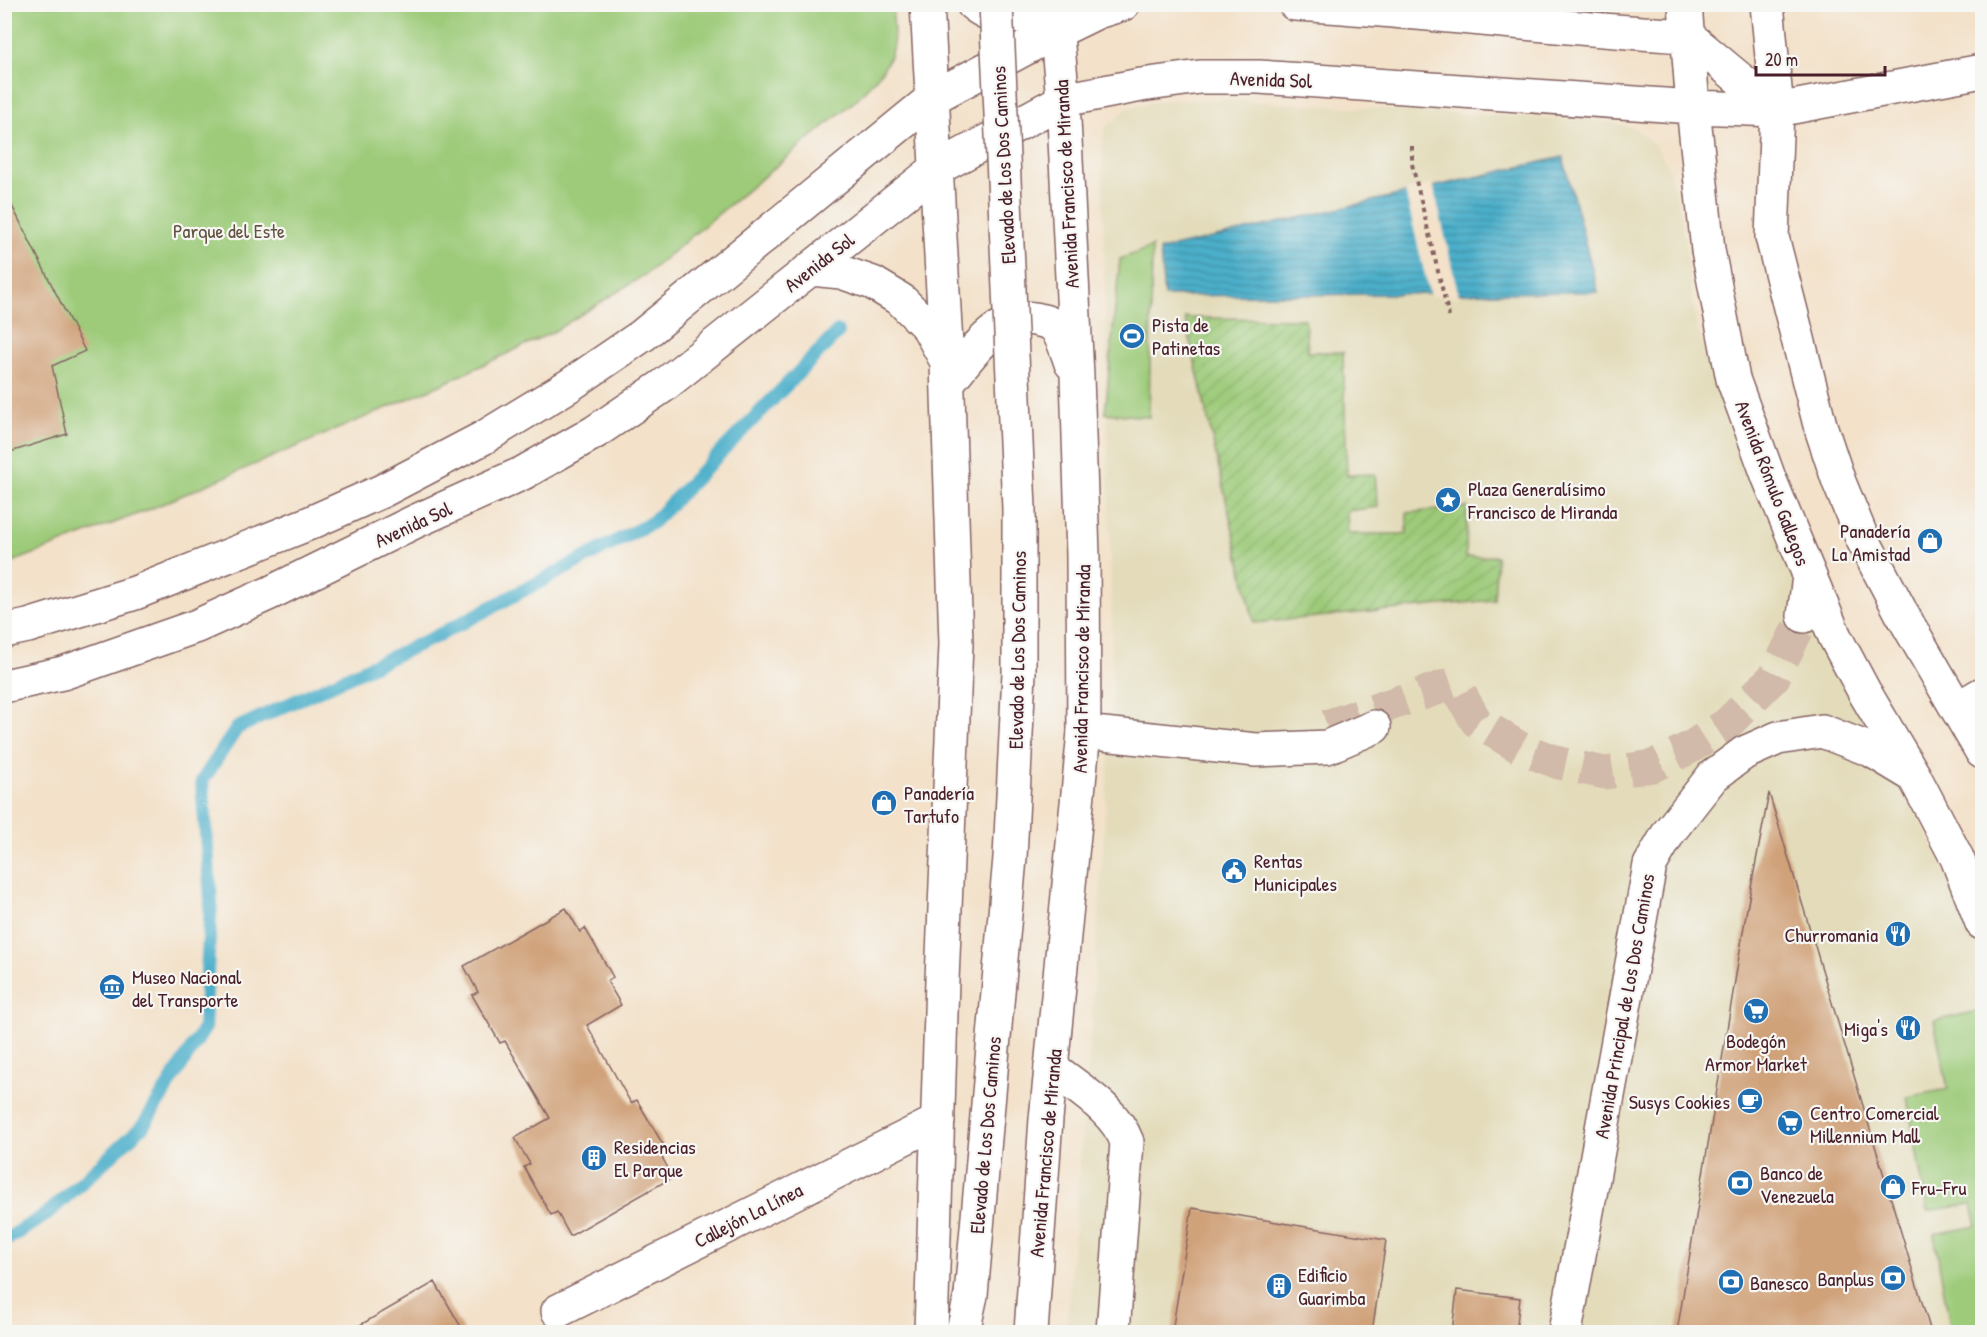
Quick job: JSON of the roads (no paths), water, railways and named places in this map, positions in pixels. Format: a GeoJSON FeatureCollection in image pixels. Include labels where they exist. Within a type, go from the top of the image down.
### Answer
{"type":"FeatureCollection","features":[{"type":"Feature","properties":{"kind":"main road"},"geometry":{"type":"LineString","coordinates":[[927,4],[948,372],[956,644],[931,1332]]}},
{"type":"Feature","properties":{"kind":"main road"},"geometry":{"type":"LineString","coordinates":[[973,4],[990,16],[1007,18],[1023,15],[1038,4]]}},
{"type":"Feature","properties":{"kind":"main road","name":"Elevado de Los Dos Caminos"},"geometry":{"type":"LineString","coordinates":[[974,1332],[972,1295],[1010,858],[1019,673],[1019,508],[996,4]]}},
{"type":"Feature","properties":{"kind":"main road"},"geometry":{"type":"LineString","coordinates":[[4,631],[135,593],[310,523],[382,491],[483,438],[570,385],[643,335],[934,97],[1055,18],[1097,12],[1123,4]]}},
{"type":"Feature","properties":{"kind":"main road"},"geometry":{"type":"LineString","coordinates":[[1295,4],[1368,8],[1636,33],[1687,20],[1777,110]]}},
{"type":"Feature","properties":{"kind":"main road"},"geometry":{"type":"LineString","coordinates":[[1767,4],[1777,110],[1772,237],[1820,425],[1839,482],[1862,538],[1902,614],[1970,701],[1983,752]]}},
{"type":"Feature","properties":{"kind":"main road","name":"Avenida Francisco de Miranda"},"geometry":{"type":"LineString","coordinates":[[1031,1332],[1046,1119],[1084,732],[1083,555],[1077,375],[1063,100],[1055,18]]}},
{"type":"Feature","properties":{"kind":"main road","name":"Avenida Rómulo Gallegos"},"geometry":{"type":"LineString","coordinates":[[1687,20],[1693,107],[1708,250],[1733,379],[1769,478],[1835,637],[1914,776],[1957,858],[1983,923]]}},
{"type":"Feature","properties":{"kind":"main road","name":"Avenida Sol"},"geometry":{"type":"LineString","coordinates":[[4,686],[63,673],[197,626],[414,522],[523,473],[595,432],[663,386],[936,169],[1063,100],[1141,85],[1200,77],[1259,76],[1693,107],[1777,110],[1983,71]]}},
{"type":"Feature","properties":{"kind":"main road"},"geometry":{"type":"LineString","coordinates":[[811,269],[841,272],[873,283],[901,300],[927,327],[948,372]]}},
{"type":"Feature","properties":{"kind":"main road"},"geometry":{"type":"LineString","coordinates":[[948,372],[993,332],[1019,319],[1040,320],[1055,326],[1077,375]]}},
{"type":"Feature","properties":{"kind":"main road"},"geometry":{"type":"LineString","coordinates":[[1804,616],[1809,576]]}},
{"type":"Feature","properties":{"kind":"main road"},"geometry":{"type":"LineString","coordinates":[[1256,750],[1326,726]]}},
{"type":"Feature","properties":{"kind":"main road"},"geometry":{"type":"LineString","coordinates":[[1084,732],[1256,750],[1327,747],[1374,728]]}},
{"type":"Feature","properties":{"kind":"main road","name":"Avenida Principal de Los Dos Caminos"},"geometry":{"type":"LineString","coordinates":[[1565,1332],[1650,865],[1669,832],[1713,776],[1744,753],[1778,738],[1822,731],[1870,750],[1914,776]]}},
{"type":"Feature","properties":{"kind":"main road"},"geometry":{"type":"LineString","coordinates":[[1051,1067],[1109,1113],[1128,1142],[1113,1332]]}},
{"type":"Feature","properties":{"kind":"main road","name":"Callejón La Línea"},"geometry":{"type":"LineString","coordinates":[[558,1311],[938,1121]]}},
{"type":"Feature","properties":{"kind":"main road","name":"Elevado de Los Dos Caminos"},"geometry":{"type":"LineString","coordinates":[[963,1332],[972,1295]]}},
{"type":"Feature","properties":{"kind":"water"},"geometry":{"type":"Polygon","coordinates":[[[1563,157],[1598,292],[1164,296],[1160,250],[1563,157]]]}},
{"type":"Feature","properties":{"kind":"waterway"},"geometry":{"type":"LineString","coordinates":[[4,1241],[47,1214],[143,1126],[204,1029],[211,900],[202,781],[237,728],[435,637],[653,522],[838,332]]}},
{"type":"Feature","properties":{"kind":"tunnel"},"geometry":{"type":"LineString","coordinates":[[1327,726],[1454,683],[1476,721],[1522,749],[1559,763],[1605,773],[1653,766],[1691,747],[1728,723],[1774,677],[1804,616]]}},
{"type":"Feature","properties":{"kind":"place","name":"Pista de Patinetas"},"geometry":{"type":"Point","coordinates":[1132,336]}},
{"type":"Feature","properties":{"kind":"place","name":"Plaza Generalísimo Francisco de Miranda"},"geometry":{"type":"Point","coordinates":[1448,500]}},
{"type":"Feature","properties":{"kind":"place","name":"Panadería La Amistad"},"geometry":{"type":"Point","coordinates":[1930,541]}},
{"type":"Feature","properties":{"kind":"place","name":"Panadería Tartufo"},"geometry":{"type":"Point","coordinates":[884,803]}},
{"type":"Feature","properties":{"kind":"place","name":"Rentas Municipales"},"geometry":{"type":"Point","coordinates":[1234,871]}},
{"type":"Feature","properties":{"kind":"place","name":"Churromania"},"geometry":{"type":"Point","coordinates":[1898,934]}},
{"type":"Feature","properties":{"kind":"place","name":"Museo Nacional del Transporte"},"geometry":{"type":"Point","coordinates":[112,987]}},
{"type":"Feature","properties":{"kind":"place","name":"Bodegón Armor Market"},"geometry":{"type":"Point","coordinates":[1756,1011]}},
{"type":"Feature","properties":{"kind":"place","name":"Miga's"},"geometry":{"type":"Point","coordinates":[1908,1028]}},
{"type":"Feature","properties":{"kind":"place","name":"Susys Cookies"},"geometry":{"type":"Point","coordinates":[1750,1101]}},
{"type":"Feature","properties":{"kind":"place","name":"Centro Comercial Millennium Mall"},"geometry":{"type":"Point","coordinates":[1790,1123]}},
{"type":"Feature","properties":{"kind":"place","name":"Residencias El Parque"},"geometry":{"type":"Point","coordinates":[594,1158]}},
{"type":"Feature","properties":{"kind":"place","name":"Banco de Venezuela"},"geometry":{"type":"Point","coordinates":[1740,1183]}},
{"type":"Feature","properties":{"kind":"place","name":"Fru-Fru"},"geometry":{"type":"Point","coordinates":[1893,1187]}},
{"type":"Feature","properties":{"kind":"place","name":"Banplus"},"geometry":{"type":"Point","coordinates":[1893,1278]}},
{"type":"Feature","properties":{"kind":"place","name":"Banesco"},"geometry":{"type":"Point","coordinates":[1731,1282]}},
{"type":"Feature","properties":{"kind":"place","name":"Edificio Guarimba"},"geometry":{"type":"Point","coordinates":[1279,1286]}},
{"type":"Feature","properties":{"kind":"park label","name":"Parque del Este"},"geometry":{"type":"Point","coordinates":[229,230]}}]}
